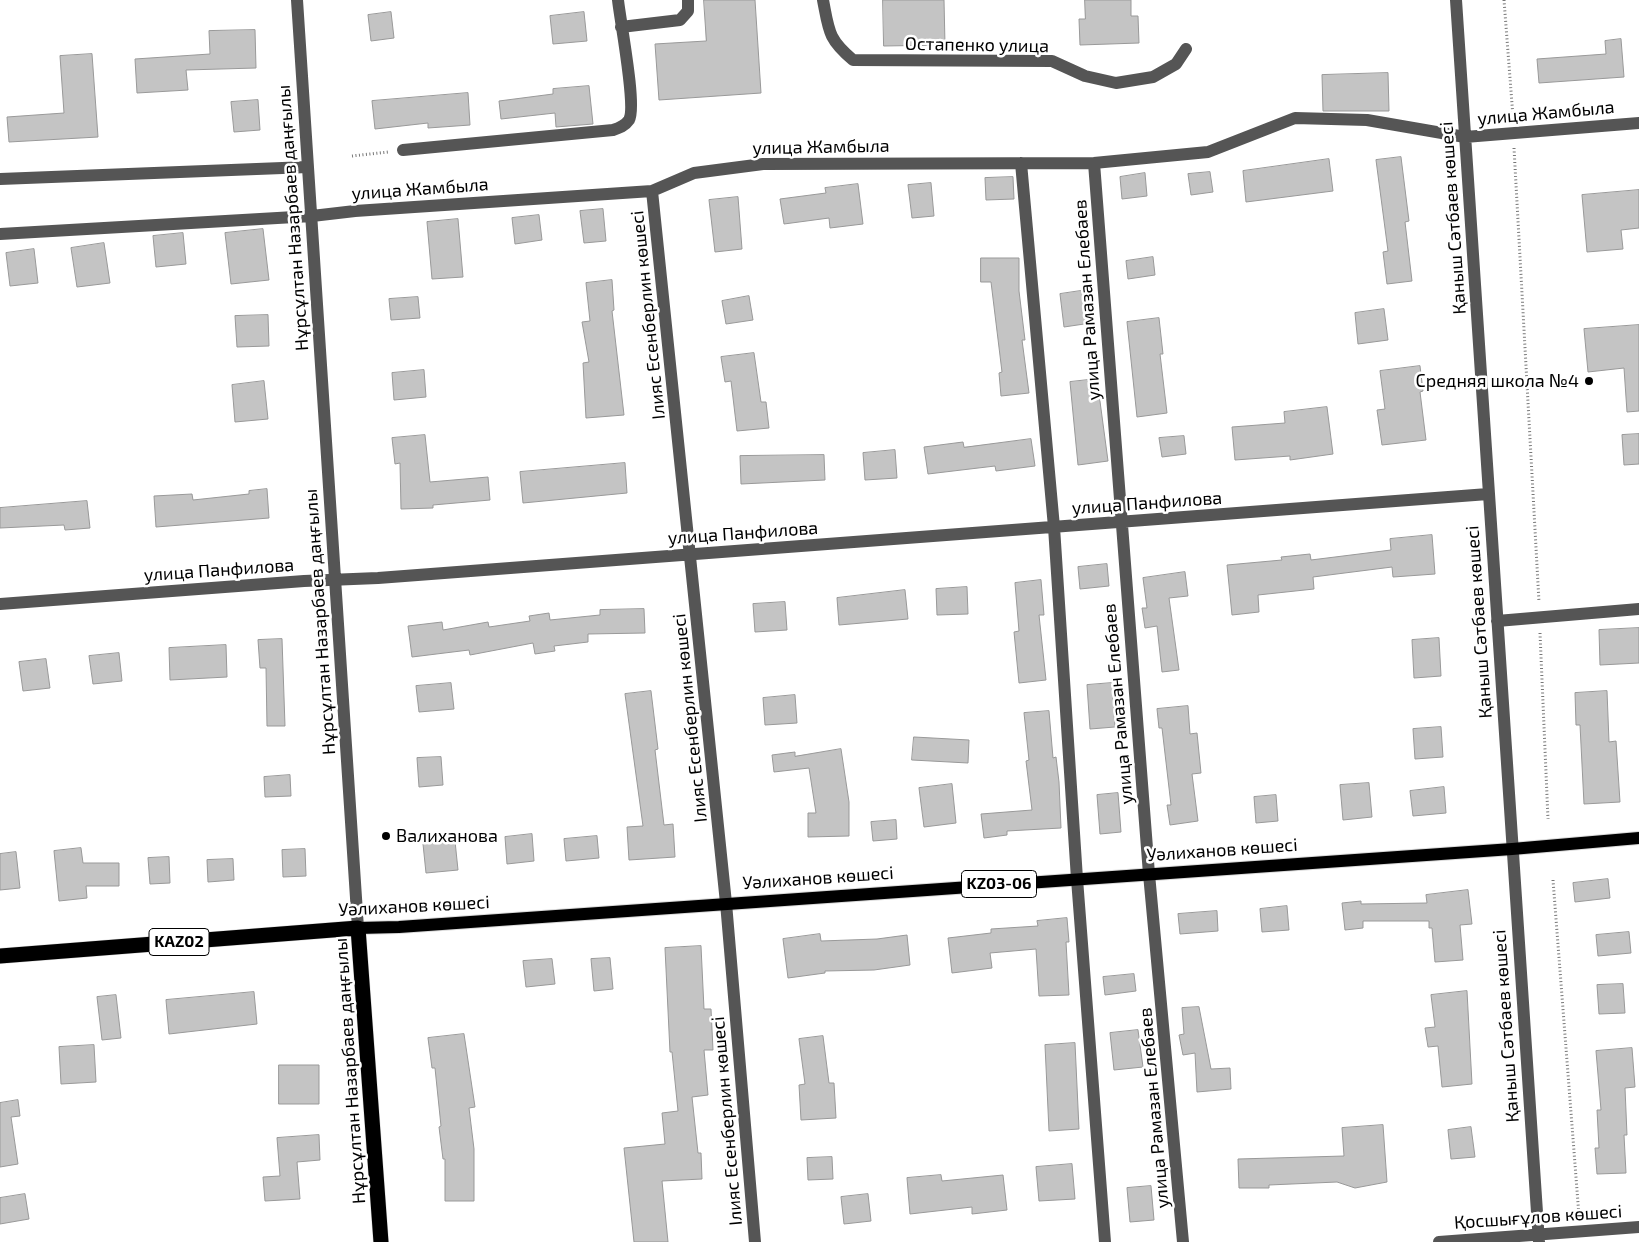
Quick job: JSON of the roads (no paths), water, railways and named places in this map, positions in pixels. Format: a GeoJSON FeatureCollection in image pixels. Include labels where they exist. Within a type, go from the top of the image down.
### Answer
{"type":"FeatureCollection","features":[{"type":"Feature","properties":{"kind":"highway","name":"Уәлиханов көшесі"},"geometry":{"type":"LineString","coordinates":[[0,956],[358,928]]}},
{"type":"Feature","properties":{"kind":"highway","name":"Нұрсұлтан Назарбаев даңғылы"},"geometry":{"type":"LineString","coordinates":[[358,928],[380,1242]]}},
{"type":"Feature","properties":{"kind":"main road","name":"Уәлиханов көшесі"},"geometry":{"type":"LineString","coordinates":[[358,928],[399,927],[1512,849],[1639,838]]}},
{"type":"Feature","properties":{"kind":"street","name":"Нұрсұлтан Назарбаев даңғылы"},"geometry":{"type":"LineString","coordinates":[[297,0],[337,581],[358,928]]}},
{"type":"Feature","properties":{"kind":"street"},"geometry":{"type":"LineString","coordinates":[[403,150],[613,130],[623,126],[630,119],[631,110],[618,0]]}},
{"type":"Feature","properties":{"kind":"street"},"geometry":{"type":"LineString","coordinates":[[622,27],[680,20],[688,11],[688,0]]}},
{"type":"Feature","properties":{"kind":"street","name":"Остапенко улица"},"geometry":{"type":"LineString","coordinates":[[823,0],[829,32],[837,46],[853,60],[1052,62],[1085,76],[1116,83],[1153,77],[1176,64],[1186,49]]}},
{"type":"Feature","properties":{"kind":"street","name":"Қаныш Сәтбаев көшесі"},"geometry":{"type":"LineString","coordinates":[[1456,0],[1539,1239]]}},
{"type":"Feature","properties":{"kind":"street","name":"улица Жамбыла"},"geometry":{"type":"LineString","coordinates":[[0,234],[312,216],[354,211],[652,190],[694,173],[763,164],[1094,163],[1208,152],[1295,118],[1367,120],[1465,137],[1639,123]]}},
{"type":"Feature","properties":{"kind":"street"},"geometry":{"type":"LineString","coordinates":[[1021,163],[1054,527],[1077,879],[1105,1242]]}},
{"type":"Feature","properties":{"kind":"street","name":"улица Рамазан Елебаев"},"geometry":{"type":"LineString","coordinates":[[1094,163],[1149,874],[1184,1242]]}},
{"type":"Feature","properties":{"kind":"street"},"geometry":{"type":"LineString","coordinates":[[0,179],[308,167]]}},
{"type":"Feature","properties":{"kind":"street","name":"Ілияс Есенберлин көшесі"},"geometry":{"type":"LineString","coordinates":[[652,190],[726,903],[755,1242]]}},
{"type":"Feature","properties":{"kind":"street","name":"улица Панфилова"},"geometry":{"type":"LineString","coordinates":[[0,604],[337,581],[1488,494]]}},
{"type":"Feature","properties":{"kind":"street"},"geometry":{"type":"LineString","coordinates":[[1497,621],[1639,609]]}},
{"type":"Feature","properties":{"kind":"street","name":"Қосшығұлов көшесі"},"geometry":{"type":"LineString","coordinates":[[1439,1242],[1539,1239],[1580,1232],[1639,1227]]}},
{"type":"Feature","properties":{"kind":"place","name":"Средняя школа №4"},"geometry":{"type":"Point","coordinates":[1589,381]}},
{"type":"Feature","properties":{"kind":"place","name":"Валиханова"},"geometry":{"type":"Point","coordinates":[386,836]}}]}
